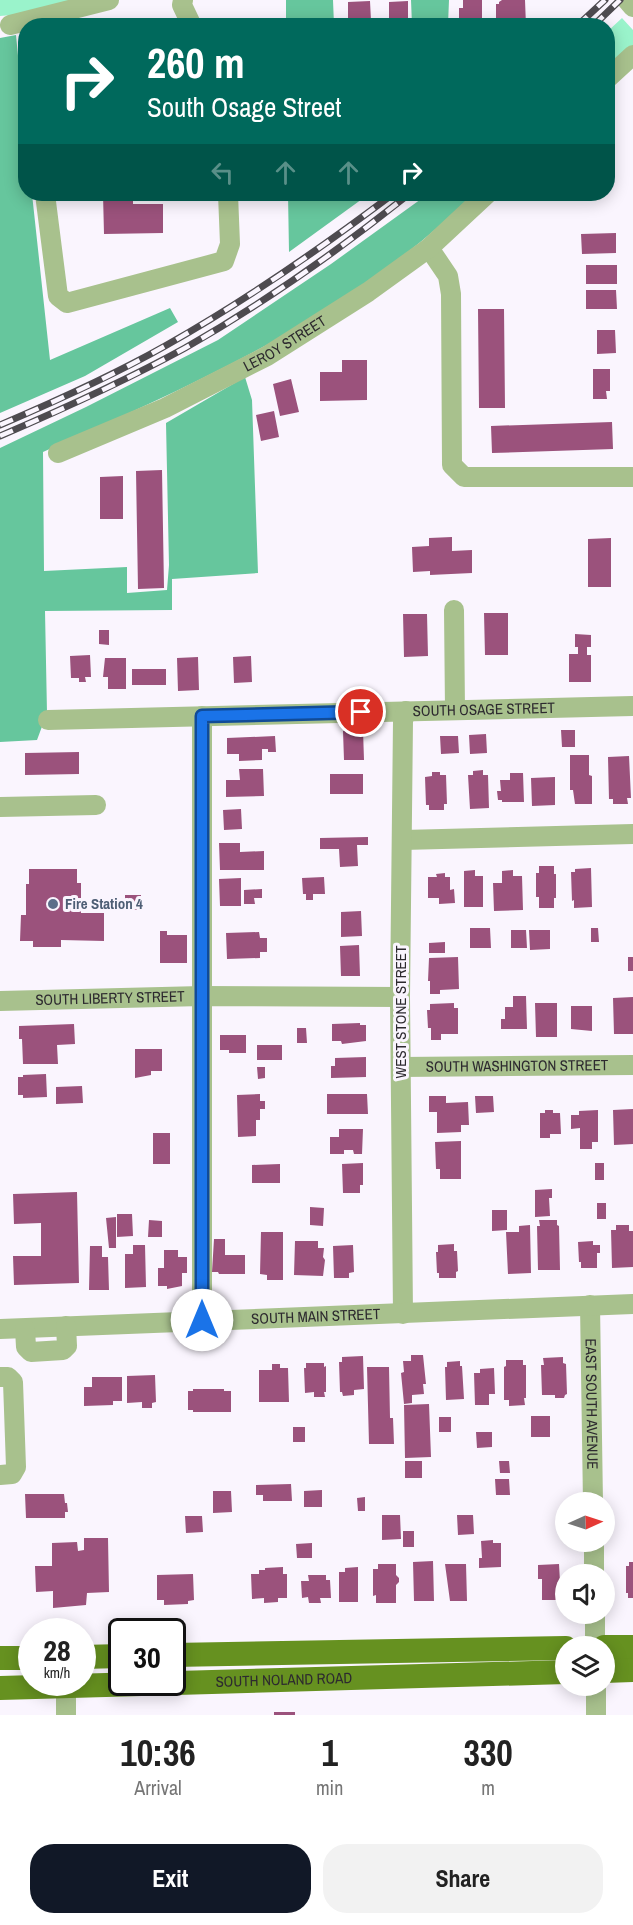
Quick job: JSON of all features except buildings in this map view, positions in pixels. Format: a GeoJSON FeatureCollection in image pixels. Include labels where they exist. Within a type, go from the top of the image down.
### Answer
{"type":"FeatureCollection","features":[{"type":"Feature","properties":{"kind":"main road"},"geometry":{"type":"LineString","coordinates":[[615,1647],[633,1647]]}},
{"type":"Feature","properties":{"kind":"main road","name":"SOUTH NOLAND ROAD"},"geometry":{"type":"LineString","coordinates":[[186,1655],[555,1648]]}},
{"type":"Feature","properties":{"kind":"main road"},"geometry":{"type":"LineString","coordinates":[[0,1659],[18,1658]]}},
{"type":"Feature","properties":{"kind":"main road"},"geometry":{"type":"LineString","coordinates":[[615,1671],[633,1670]]}},
{"type":"Feature","properties":{"kind":"main road","name":"SOUTH NOLAND ROAD"},"geometry":{"type":"LineString","coordinates":[[96,1685],[555,1672]]}},
{"type":"Feature","properties":{"kind":"main road","name":"SOUTH NOLAND ROAD"},"geometry":{"type":"LineString","coordinates":[[0,1688],[18,1687]]}},
{"type":"Feature","properties":{"kind":"street"},"geometry":{"type":"LineString","coordinates":[[47,18],[109,0]]}},
{"type":"Feature","properties":{"kind":"street"},"geometry":{"type":"LineString","coordinates":[[183,0],[182,5],[188,18]]}},
{"type":"Feature","properties":{"kind":"street"},"geometry":{"type":"LineString","coordinates":[[627,0],[633,7]]}},
{"type":"Feature","properties":{"kind":"street"},"geometry":{"type":"LineString","coordinates":[[615,72],[633,55]]}},
{"type":"Feature","properties":{"kind":"street"},"geometry":{"type":"LineString","coordinates":[[46,201],[58,296],[67,303],[224,261],[230,244],[228,201]]}},
{"type":"Feature","properties":{"kind":"street","name":"LEROY STREET"},"geometry":{"type":"LineString","coordinates":[[58,453],[165,408],[267,356],[369,292],[429,248],[479,201]]}},
{"type":"Feature","properties":{"kind":"street"},"geometry":{"type":"LineString","coordinates":[[429,248],[448,276],[451,294],[452,465],[464,477],[633,477]]}},
{"type":"Feature","properties":{"kind":"street"},"geometry":{"type":"LineString","coordinates":[[454,610],[455,710]]}},
{"type":"Feature","properties":{"kind":"street","name":"SOUTH OSAGE STREET"},"geometry":{"type":"LineString","coordinates":[[48,720],[633,706]]}},
{"type":"Feature","properties":{"kind":"street","name":"WEST STONE STREET"},"geometry":{"type":"LineString","coordinates":[[403,1314],[400,997],[403,721],[406,711]]}},
{"type":"Feature","properties":{"kind":"street"},"geometry":{"type":"LineString","coordinates":[[202,716],[202,1320]]}},
{"type":"Feature","properties":{"kind":"street"},"geometry":{"type":"LineString","coordinates":[[0,807],[96,805]]}},
{"type":"Feature","properties":{"kind":"street"},"geometry":{"type":"LineString","coordinates":[[402,840],[633,834]]}},
{"type":"Feature","properties":{"kind":"street","name":"SOUTH LIBERTY STREET"},"geometry":{"type":"LineString","coordinates":[[0,1000],[202,996],[400,997]]}},
{"type":"Feature","properties":{"kind":"street","name":"SOUTH WASHINGTON STREET"},"geometry":{"type":"LineString","coordinates":[[401,1067],[633,1065]]}},
{"type":"Feature","properties":{"kind":"street","name":"SOUTH MAIN STREET"},"geometry":{"type":"LineString","coordinates":[[0,1329],[633,1304]]}},
{"type":"Feature","properties":{"kind":"street","name":"EAST SOUTH AVENUE"},"geometry":{"type":"LineString","coordinates":[[590,1305],[593,1492]]}},
{"type":"Feature","properties":{"kind":"street"},"geometry":{"type":"LineString","coordinates":[[0,1377],[8,1377],[13,1382],[7,1432],[16,1467],[12,1474],[0,1475]]}},
{"type":"Feature","properties":{"kind":"street"},"geometry":{"type":"LineString","coordinates":[[66,1696],[66,1715]]}},
{"type":"Feature","properties":{"kind":"street"},"geometry":{"type":"LineString","coordinates":[[596,1696],[596,1715]]}},
{"type":"Feature","properties":{"kind":"green space"},"geometry":{"type":"Polygon","coordinates":[[[0,0],[77,0],[0,16],[0,0]]]}},
{"type":"Feature","properties":{"kind":"green space"},"geometry":{"type":"Polygon","coordinates":[[[286,0],[333,0],[334,18],[286,18],[286,0]]]}},
{"type":"Feature","properties":{"kind":"green space"},"geometry":{"type":"Polygon","coordinates":[[[411,0],[449,0],[448,18],[412,18],[411,0]]]}},
{"type":"Feature","properties":{"kind":"green space"},"geometry":{"type":"Polygon","coordinates":[[[622,18],[633,30],[633,48],[615,62],[615,24],[622,18]]]}},
{"type":"Feature","properties":{"kind":"green space"},"geometry":{"type":"Polygon","coordinates":[[[16,35],[18,201],[33,201],[50,360],[170,308],[178,322],[85,376],[0,413],[0,38],[16,35]]]}},
{"type":"Feature","properties":{"kind":"green space"},"geometry":{"type":"Polygon","coordinates":[[[288,201],[359,201],[289,252],[288,201]]]}},
{"type":"Feature","properties":{"kind":"green space"},"geometry":{"type":"Polygon","coordinates":[[[418,201],[468,201],[374,278],[295,329],[213,373],[43,452],[44,571],[127,567],[127,593],[167,590],[169,565],[166,423],[245,377],[252,400],[258,573],[172,579],[172,610],[45,611],[47,713],[37,740],[0,742],[0,448],[218,340],[331,264],[418,201]]]}},
{"type":"Feature","properties":{"kind":"railway"},"geometry":{"type":"LineString","coordinates":[[586,18],[605,0]]}},
{"type":"Feature","properties":{"kind":"railway"},"geometry":{"type":"LineString","coordinates":[[601,18],[620,0]]}},
{"type":"Feature","properties":{"kind":"railway"},"geometry":{"type":"LineString","coordinates":[[0,425],[104,378],[195,329],[282,274],[384,201]]}},
{"type":"Feature","properties":{"kind":"railway"},"geometry":{"type":"LineString","coordinates":[[0,436],[117,383],[214,331],[300,276],[400,201]]}},
{"type":"Feature","properties":{"kind":"place","name":"Fire Station 4"},"geometry":{"type":"Point","coordinates":[53,904]}},
{"type":"Feature","properties":{"kind":"route"},"geometry":{"type":"LineString","coordinates":[[202,1320],[202,716],[361,712]]}}]}
